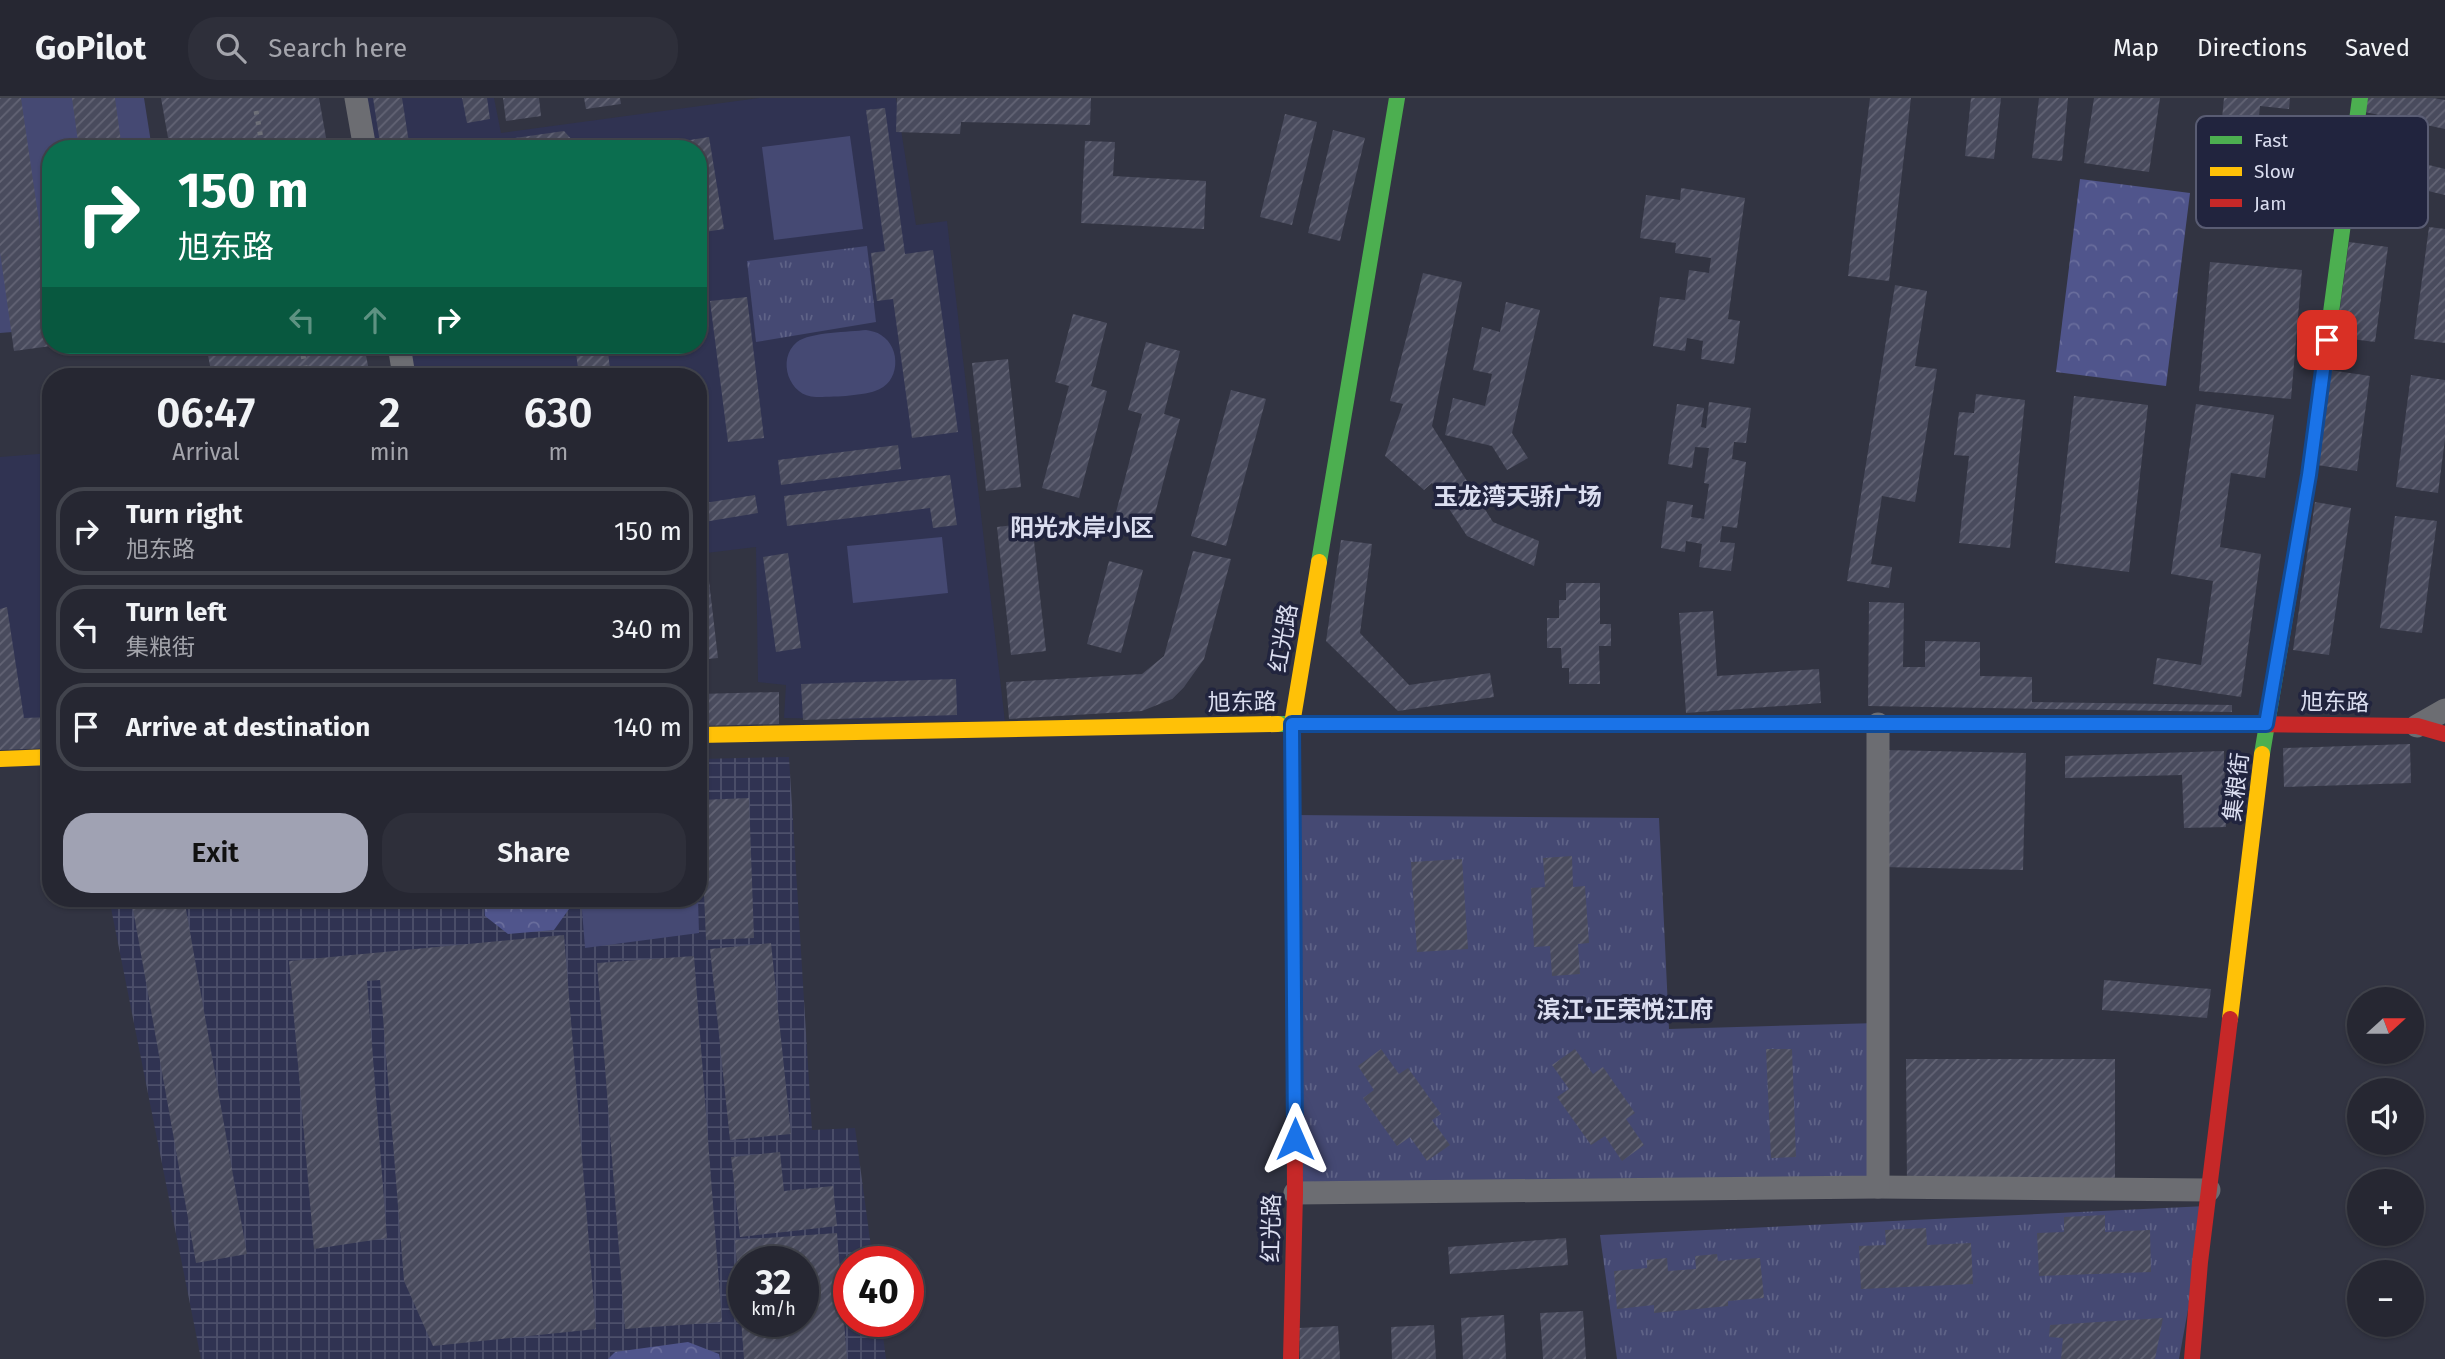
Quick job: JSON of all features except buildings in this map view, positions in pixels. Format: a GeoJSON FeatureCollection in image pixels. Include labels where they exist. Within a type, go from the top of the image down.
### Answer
{"type":"FeatureCollection","features":[{"type":"Feature","properties":{"kind":"street"},"geometry":{"type":"LineString","coordinates":[[356,98],[363,140]]}},
{"type":"Feature","properties":{"kind":"street","name":"红光路"},"geometry":{"type":"LineString","coordinates":[[1291,1359],[1295,1193],[1292,724],[1397,98]]}},
{"type":"Feature","properties":{"kind":"street","name":"集粮街"},"geometry":{"type":"LineString","coordinates":[[2358,116],[2360,98]]}},
{"type":"Feature","properties":{"kind":"street","name":"集粮街"},"geometry":{"type":"LineString","coordinates":[[2192,1359],[2200,1262],[2266,724],[2309,475],[2342,228]]}},
{"type":"Feature","properties":{"kind":"street"},"geometry":{"type":"LineString","coordinates":[[2417,726],[2445,710]]}},
{"type":"Feature","properties":{"kind":"street","name":"旭东路"},"geometry":{"type":"LineString","coordinates":[[707,735],[1292,724],[2266,724],[2417,726],[2445,734]]}},
{"type":"Feature","properties":{"kind":"street"},"geometry":{"type":"LineString","coordinates":[[1878,724],[1878,1187]]}},
{"type":"Feature","properties":{"kind":"street"},"geometry":{"type":"LineString","coordinates":[[0,759],[42,757]]}},
{"type":"Feature","properties":{"kind":"street"},"geometry":{"type":"LineString","coordinates":[[1295,1193],[1878,1187],[2209,1190]]}},
{"type":"Feature","properties":{"kind":"shaded area"},"geometry":{"type":"Polygon","coordinates":[[[365,98],[494,98],[501,133],[759,98],[896,98],[916,225],[947,221],[1005,722],[784,718],[786,685],[758,682],[756,547],[707,553],[707,368],[412,368],[409,354],[707,354],[707,140],[372,140],[365,98]]]}},
{"type":"Feature","properties":{"kind":"shaded area"},"geometry":{"type":"Polygon","coordinates":[[[42,454],[42,749],[0,750],[0,457],[42,454]]]}},
{"type":"Feature","properties":{"kind":"shaded area"},"geometry":{"type":"Polygon","coordinates":[[[789,757],[812,1130],[855,1128],[871,1246],[833,1246],[833,1337],[883,1337],[886,1359],[201,1359],[111,907],[707,907],[707,759],[789,757]]]}},
{"type":"Feature","properties":{"kind":"green space"},"geometry":{"type":"Polygon","coordinates":[[[0,98],[144,98],[151,140],[42,140],[42,330],[0,333],[0,98]]]}},
{"type":"Feature","properties":{"kind":"green space"},"geometry":{"type":"Polygon","coordinates":[[[850,136],[863,229],[774,240],[762,147],[850,136]]]}},
{"type":"Feature","properties":{"kind":"green space"},"geometry":{"type":"Polygon","coordinates":[[[2080,179],[2190,193],[2166,386],[2056,372],[2080,179]]]}},
{"type":"Feature","properties":{"kind":"green space"},"geometry":{"type":"Polygon","coordinates":[[[867,246],[876,322],[756,342],[747,261],[867,246]]]}},
{"type":"Feature","properties":{"kind":"green space"},"geometry":{"type":"Polygon","coordinates":[[[866,330],[876,332],[888,341],[895,357],[893,374],[883,387],[862,394],[816,397],[799,391],[793,384],[788,376],[787,358],[797,342],[820,334],[866,330]]]}},
{"type":"Feature","properties":{"kind":"green space"},"geometry":{"type":"Polygon","coordinates":[[[942,537],[948,593],[853,603],[847,546],[942,537]]]}},
{"type":"Feature","properties":{"kind":"green space"},"geometry":{"type":"Polygon","coordinates":[[[1292,815],[1659,818],[1669,1029],[1878,1023],[1878,1187],[1295,1193],[1292,815]]]}},
{"type":"Feature","properties":{"kind":"green space"},"geometry":{"type":"Polygon","coordinates":[[[484,907],[569,907],[554,930],[508,934],[485,916],[484,907]]]}},
{"type":"Feature","properties":{"kind":"green space"},"geometry":{"type":"Polygon","coordinates":[[[582,907],[698,907],[699,933],[585,948],[582,907]]]}},
{"type":"Feature","properties":{"kind":"green space"},"geometry":{"type":"Polygon","coordinates":[[[2207,1206],[2179,1359],[1617,1359],[1600,1235],[2207,1206]]]}},
{"type":"Feature","properties":{"kind":"green space"},"geometry":{"type":"Polygon","coordinates":[[[688,1342],[719,1354],[720,1359],[608,1359],[615,1352],[688,1342]]]}},
{"type":"Feature","properties":{"kind":"railway"},"geometry":{"type":"LineString","coordinates":[[256,111],[261,140]]}},
{"type":"Feature","properties":{"kind":"railway"},"geometry":{"type":"LineString","coordinates":[[303,354],[305,368]]}},
{"type":"Feature","properties":{"kind":"traffic: fast"},"geometry":{"type":"LineString","coordinates":[[1319,562],[1397,98]]}},
{"type":"Feature","properties":{"kind":"traffic: fast"},"geometry":{"type":"LineString","coordinates":[[2358,116],[2360,98]]}},
{"type":"Feature","properties":{"kind":"traffic: fast"},"geometry":{"type":"LineString","coordinates":[[2262,754],[2309,475],[2342,228]]}},
{"type":"Feature","properties":{"kind":"traffic: fast"},"geometry":{"type":"LineString","coordinates":[[1278,724],[1862,724]]}},
{"type":"Feature","properties":{"kind":"traffic: slow"},"geometry":{"type":"LineString","coordinates":[[1294,971],[1292,724],[1319,562]]}},
{"type":"Feature","properties":{"kind":"traffic: slow"},"geometry":{"type":"LineString","coordinates":[[707,735],[1278,724]]}},
{"type":"Feature","properties":{"kind":"traffic: slow"},"geometry":{"type":"LineString","coordinates":[[1862,724],[2249,724]]}},
{"type":"Feature","properties":{"kind":"traffic: slow"},"geometry":{"type":"LineString","coordinates":[[2230,1019],[2262,754]]}},
{"type":"Feature","properties":{"kind":"traffic: slow"},"geometry":{"type":"LineString","coordinates":[[0,759],[42,757]]}},
{"type":"Feature","properties":{"kind":"traffic: jam"},"geometry":{"type":"LineString","coordinates":[[2249,724],[2417,726],[2445,734]]}},
{"type":"Feature","properties":{"kind":"traffic: jam"},"geometry":{"type":"LineString","coordinates":[[1291,1359],[1295,1193],[1294,971]]}},
{"type":"Feature","properties":{"kind":"traffic: jam"},"geometry":{"type":"LineString","coordinates":[[2192,1359],[2200,1262],[2230,1019]]}},
{"type":"Feature","properties":{"kind":"district","name":"玉龙湾天骄广场"},"geometry":{"type":"Point","coordinates":[1518,497]}},
{"type":"Feature","properties":{"kind":"district","name":"阳光水岸小区"},"geometry":{"type":"Point","coordinates":[1082,528]}},
{"type":"Feature","properties":{"kind":"district","name":"滨江•正荣悦江府"},"geometry":{"type":"Point","coordinates":[1625,1010]}},
{"type":"Feature","properties":{"kind":"route"},"geometry":{"type":"LineString","coordinates":[[1295,1139],[1292,724],[2266,724],[2309,475],[2327,340]]}}]}
